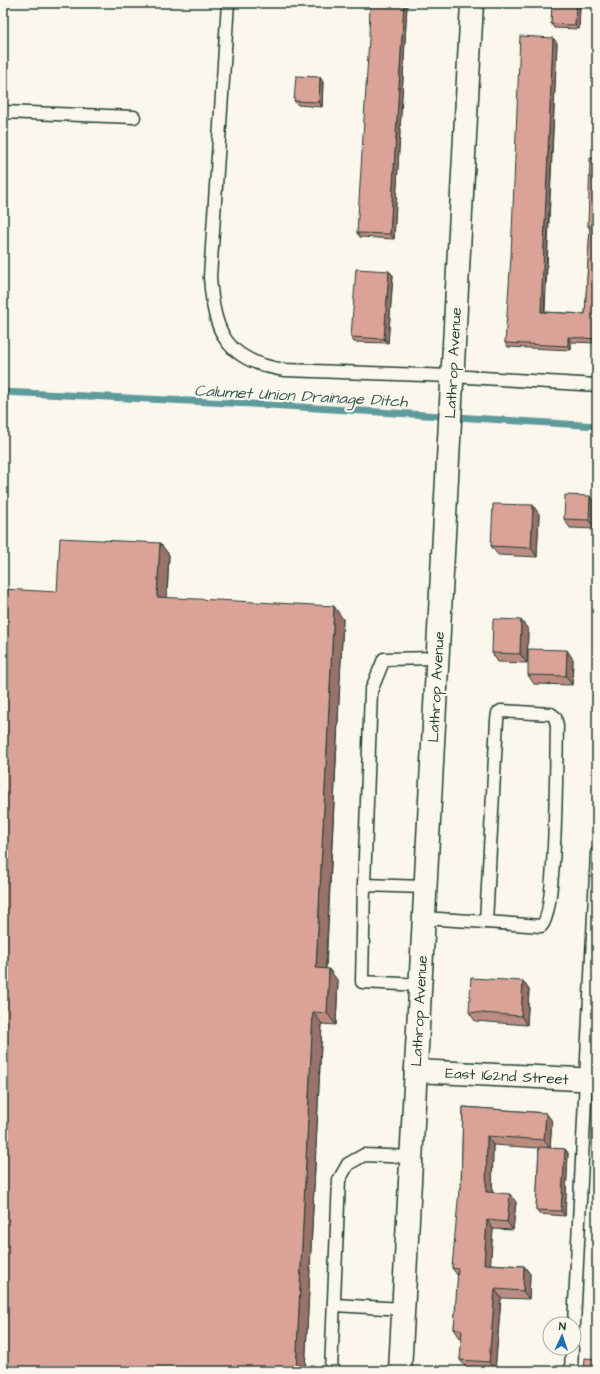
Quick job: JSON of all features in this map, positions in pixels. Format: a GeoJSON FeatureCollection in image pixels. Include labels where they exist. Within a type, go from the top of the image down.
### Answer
{"type":"FeatureCollection","features":[{"type":"Feature","properties":{"kind":"street","name":"Lathrop Avenue"},"geometry":{"type":"LineString","coordinates":[[400,1371],[472,3]]}},
{"type":"Feature","properties":{"kind":"street","name":"East 162nd Street"},"geometry":{"type":"LineString","coordinates":[[416,1071],[591,1080]]}},
{"type":"Feature","properties":{"kind":"lane"},"geometry":{"type":"LineString","coordinates":[[228,3],[210,277],[212,304],[218,328],[231,349],[267,367],[285,370],[452,376],[597,385]]}},
{"type":"Feature","properties":{"kind":"lane"},"geometry":{"type":"LineString","coordinates":[[3,112],[134,117]]}},
{"type":"Feature","properties":{"kind":"lane"},"geometry":{"type":"LineString","coordinates":[[420,985],[362,982],[371,691],[384,659],[438,658]]}},
{"type":"Feature","properties":{"kind":"lane"},"geometry":{"type":"LineString","coordinates":[[424,918],[541,926],[546,921],[553,885],[557,726],[555,717],[551,714],[501,711],[498,713],[486,922]]}},
{"type":"Feature","properties":{"kind":"lane"},"geometry":{"type":"LineString","coordinates":[[575,1316],[591,1080],[597,853]]}},
{"type":"Feature","properties":{"kind":"lane"},"geometry":{"type":"LineString","coordinates":[[364,885],[425,887]]}},
{"type":"Feature","properties":{"kind":"lane"},"geometry":{"type":"LineString","coordinates":[[332,1371],[339,1180],[348,1164],[364,1155],[411,1157]]}},
{"type":"Feature","properties":{"kind":"lane"},"geometry":{"type":"LineString","coordinates":[[334,1305],[403,1309]]}},
{"type":"Feature","properties":{"kind":"lane"},"geometry":{"type":"LineString","coordinates":[[571,1371],[572,1356]]}},
{"type":"Feature","properties":{"kind":"building"},"geometry":{"type":"Polygon","coordinates":[[[370,3],[404,3],[390,234],[357,233],[370,3]]]}},
{"type":"Feature","properties":{"kind":"building"},"geometry":{"type":"Polygon","coordinates":[[[552,3],[576,3],[575,25],[551,24],[552,3]]]}},
{"type":"Feature","properties":{"kind":"building"},"geometry":{"type":"Polygon","coordinates":[[[520,36],[553,38],[541,312],[585,314],[590,226],[588,226],[590,158],[597,159],[597,339],[568,337],[568,346],[505,343],[511,256],[520,36]]]}},
{"type":"Feature","properties":{"kind":"building"},"geometry":{"type":"Polygon","coordinates":[[[296,76],[320,77],[319,102],[294,101],[296,76]]]}},
{"type":"Feature","properties":{"kind":"building"},"geometry":{"type":"Polygon","coordinates":[[[356,269],[389,271],[384,339],[351,337],[356,269]]]}},
{"type":"Feature","properties":{"kind":"building"},"geometry":{"type":"Polygon","coordinates":[[[565,495],[590,496],[589,520],[564,519],[565,495]]]}},
{"type":"Feature","properties":{"kind":"building"},"geometry":{"type":"Polygon","coordinates":[[[493,504],[533,505],[531,548],[491,546],[493,504]]]}},
{"type":"Feature","properties":{"kind":"building"},"geometry":{"type":"Polygon","coordinates":[[[60,538],[160,543],[157,597],[334,606],[316,968],[329,969],[327,1013],[313,1012],[296,1371],[3,1371],[3,589],[57,592],[60,538]]]}},
{"type":"Feature","properties":{"kind":"building"},"geometry":{"type":"Polygon","coordinates":[[[493,619],[521,620],[520,654],[492,653],[493,619]]]}},
{"type":"Feature","properties":{"kind":"building"},"geometry":{"type":"Polygon","coordinates":[[[528,649],[567,650],[566,676],[528,675],[528,649]]]}},
{"type":"Feature","properties":{"kind":"building"},"geometry":{"type":"Polygon","coordinates":[[[471,978],[523,981],[521,1016],[469,1012],[471,978]]]}},
{"type":"Feature","properties":{"kind":"building"},"geometry":{"type":"Polygon","coordinates":[[[463,1107],[546,1113],[544,1140],[487,1136],[486,1192],[510,1194],[507,1222],[487,1220],[484,1264],[524,1266],[523,1291],[495,1289],[489,1362],[460,1360],[462,1330],[454,1329],[458,1269],[452,1268],[459,1190],[461,1190],[463,1107]]]}},
{"type":"Feature","properties":{"kind":"building"},"geometry":{"type":"Polygon","coordinates":[[[539,1147],[565,1149],[561,1211],[536,1210],[539,1147]]]}},
{"type":"Feature","properties":{"kind":"building"},"geometry":{"type":"Polygon","coordinates":[[[585,1358],[597,1359],[597,1371],[584,1371],[585,1358]]]}},
{"type":"Feature","properties":{"kind":"waterway","name":"Calumet Union Drainage Ditch"},"geometry":{"type":"LineString","coordinates":[[3,392],[269,405],[597,426]]}}]}
